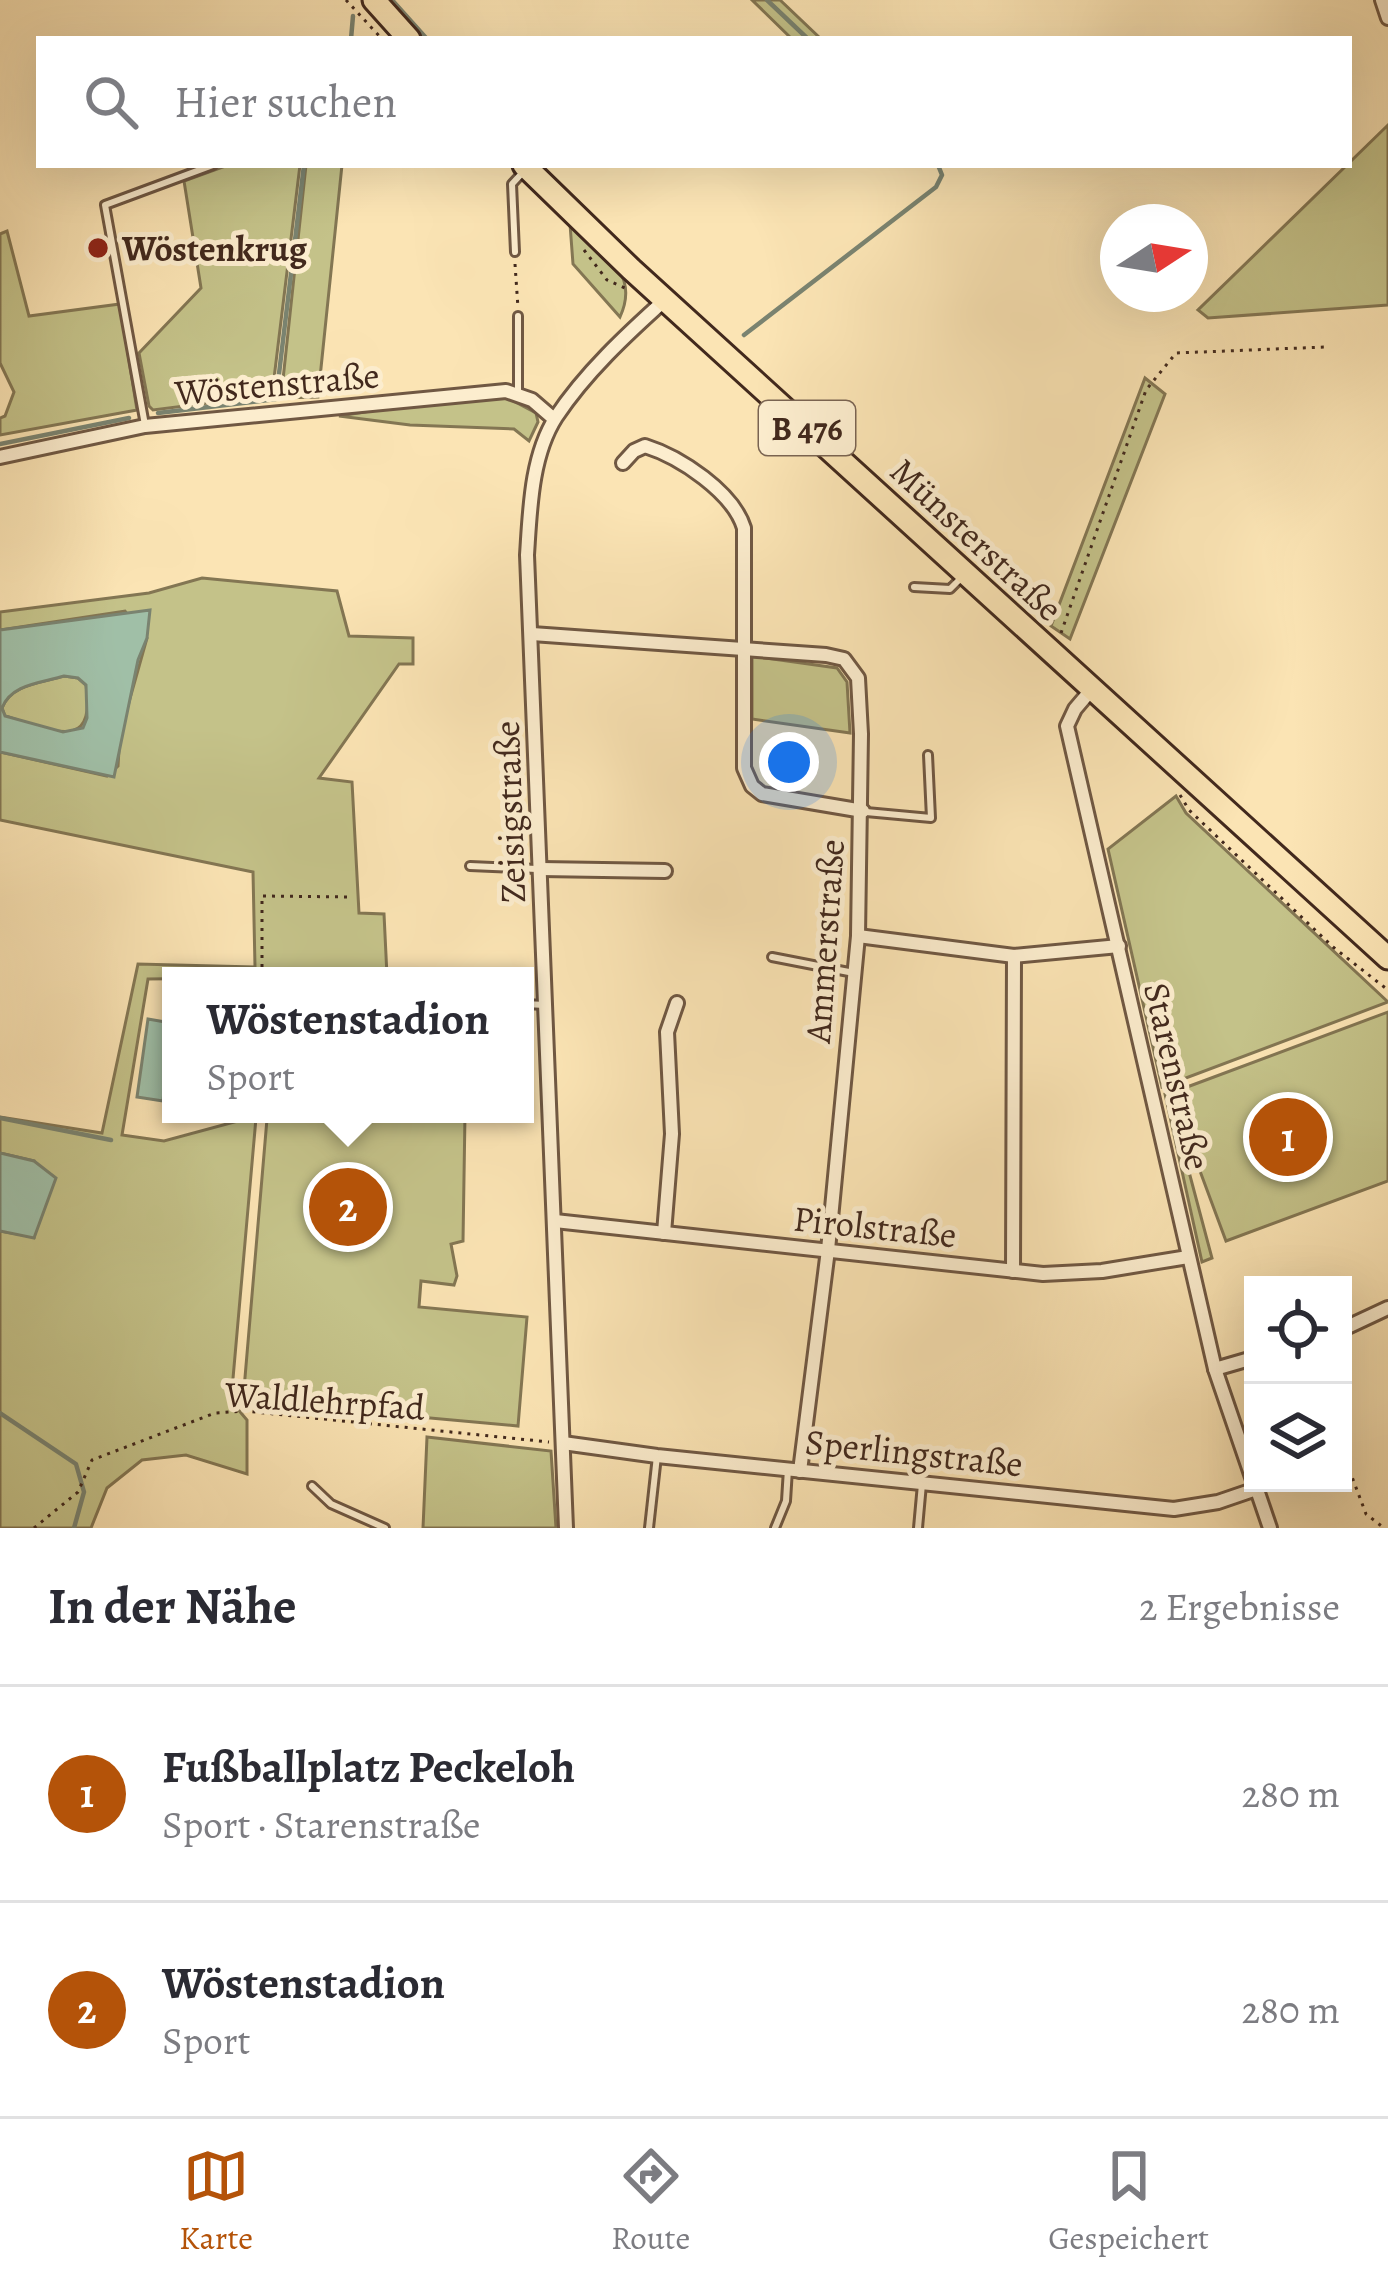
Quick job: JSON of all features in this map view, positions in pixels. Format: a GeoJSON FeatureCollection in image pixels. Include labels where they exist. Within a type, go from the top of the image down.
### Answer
{"type":"FeatureCollection","features":[{"type":"Feature","properties":{"kind":"main road"},"geometry":{"type":"LineString","coordinates":[[374,0],[406,36]]}},
{"type":"Feature","properties":{"kind":"main road","name":"Münsterstraße"},"geometry":{"type":"LineString","coordinates":[[527,168],[1388,958]]}},
{"type":"Feature","properties":{"kind":"street"},"geometry":{"type":"LineString","coordinates":[[1382,0],[1388,18]]}},
{"type":"Feature","properties":{"kind":"street","name":"Zeisigstraße"},"geometry":{"type":"LineString","coordinates":[[566,1528],[527,555],[531,495],[554,419],[610,352],[666,299]]}},
{"type":"Feature","properties":{"kind":"street","name":"Wöstenstraße"},"geometry":{"type":"LineString","coordinates":[[0,458],[145,426],[506,391],[518,395]]}},
{"type":"Feature","properties":{"kind":"street"},"geometry":{"type":"LineString","coordinates":[[518,395],[532,400],[554,419]]}},
{"type":"Feature","properties":{"kind":"street"},"geometry":{"type":"LineString","coordinates":[[623,463],[645,446],[664,452],[739,510],[744,528],[744,768],[752,786],[762,794],[863,811]]}},
{"type":"Feature","properties":{"kind":"street","name":"Ammerstraße"},"geometry":{"type":"LineString","coordinates":[[532,634],[844,659],[858,678],[863,811],[858,936],[828,1250],[794,1470]]}},
{"type":"Feature","properties":{"kind":"street","name":"Starenstraße"},"geometry":{"type":"LineString","coordinates":[[1092,689],[1067,726],[1215,1369],[1244,1452]]}},
{"type":"Feature","properties":{"kind":"street"},"geometry":{"type":"LineString","coordinates":[[541,869],[665,871]]}},
{"type":"Feature","properties":{"kind":"street"},"geometry":{"type":"LineString","coordinates":[[858,936],[1014,956],[1119,946]]}},
{"type":"Feature","properties":{"kind":"street"},"geometry":{"type":"LineString","coordinates":[[1013,1271],[1014,956]]}},
{"type":"Feature","properties":{"kind":"street"},"geometry":{"type":"LineString","coordinates":[[664,1233],[672,1134],[667,1032],[677,1003]]}},
{"type":"Feature","properties":{"kind":"street","name":"Pirolstraße"},"geometry":{"type":"LineString","coordinates":[[555,1221],[1013,1271],[1102,1271],[1188,1257]]}},
{"type":"Feature","properties":{"kind":"street"},"geometry":{"type":"LineString","coordinates":[[1352,1325],[1388,1308]]}},
{"type":"Feature","properties":{"kind":"street"},"geometry":{"type":"LineString","coordinates":[[1215,1369],[1244,1361]]}},
{"type":"Feature","properties":{"kind":"street","name":"Sperlingstraße"},"geometry":{"type":"LineString","coordinates":[[563,1443],[1174,1509],[1218,1502],[1244,1489]]}},
{"type":"Feature","properties":{"kind":"street","name":"Starenstraße"},"geometry":{"type":"LineString","coordinates":[[1258,1492],[1270,1528]]}},
{"type":"Feature","properties":{"kind":"lane"},"geometry":{"type":"LineString","coordinates":[[145,426],[105,205],[205,168]]}},
{"type":"Feature","properties":{"kind":"lane"},"geometry":{"type":"LineString","coordinates":[[515,252],[512,184],[524,168]]}},
{"type":"Feature","properties":{"kind":"lane"},"geometry":{"type":"LineString","coordinates":[[518,316],[518,395]]}},
{"type":"Feature","properties":{"kind":"lane"},"geometry":{"type":"LineString","coordinates":[[914,587],[950,589],[966,573]]}},
{"type":"Feature","properties":{"kind":"lane"},"geometry":{"type":"LineString","coordinates":[[863,811],[931,818],[928,755]]}},
{"type":"Feature","properties":{"kind":"lane"},"geometry":{"type":"LineString","coordinates":[[470,866],[541,869]]}},
{"type":"Feature","properties":{"kind":"lane"},"geometry":{"type":"LineString","coordinates":[[772,957],[854,973]]}},
{"type":"Feature","properties":{"kind":"lane"},"geometry":{"type":"LineString","coordinates":[[534,1004],[547,1005]]}},
{"type":"Feature","properties":{"kind":"lane"},"geometry":{"type":"LineString","coordinates":[[649,1528],[657,1456]]}},
{"type":"Feature","properties":{"kind":"lane"},"geometry":{"type":"LineString","coordinates":[[775,1528],[794,1470]]}},
{"type":"Feature","properties":{"kind":"lane"},"geometry":{"type":"LineString","coordinates":[[918,1528],[922,1483]]}},
{"type":"Feature","properties":{"kind":"lane"},"geometry":{"type":"LineString","coordinates":[[312,1486],[331,1504],[385,1528]]}},
{"type":"Feature","properties":{"kind":"path"},"geometry":{"type":"LineString","coordinates":[[346,0],[379,36]]}},
{"type":"Feature","properties":{"kind":"path"},"geometry":{"type":"LineString","coordinates":[[515,252],[518,316]]}},
{"type":"Feature","properties":{"kind":"path"},"geometry":{"type":"LineString","coordinates":[[1053,654],[1146,390],[1176,353],[1325,347]]}},
{"type":"Feature","properties":{"kind":"path"},"geometry":{"type":"LineString","coordinates":[[262,967],[262,896],[351,897]]}},
{"type":"Feature","properties":{"kind":"path","name":"Waldlehrpfad"},"geometry":{"type":"LineString","coordinates":[[34,1528],[78,1492],[92,1460],[215,1413],[245,1411],[563,1443]]}},
{"type":"Feature","properties":{"kind":"path"},"geometry":{"type":"LineString","coordinates":[[1352,1477],[1366,1514],[1384,1528]]}},
{"type":"Feature","properties":{"kind":"shaded area"},"geometry":{"type":"Polygon","coordinates":[[[752,0],[780,0],[818,36],[789,36],[752,0]]]}},
{"type":"Feature","properties":{"kind":"shaded area"},"geometry":{"type":"Polygon","coordinates":[[[1388,125],[1388,305],[1208,318],[1200,312],[1208,312],[1208,300],[1344,168],[1352,168],[1352,160],[1388,125]]]}},
{"type":"Feature","properties":{"kind":"shaded area"},"geometry":{"type":"Polygon","coordinates":[[[220,168],[300,168],[272,395],[153,410],[149,406],[139,353],[201,288],[184,181],[220,168]]]}},
{"type":"Feature","properties":{"kind":"shaded area"},"geometry":{"type":"Polygon","coordinates":[[[306,168],[342,168],[318,397],[281,398],[306,168]]]}},
{"type":"Feature","properties":{"kind":"shaded area"},"geometry":{"type":"Polygon","coordinates":[[[570,224],[622,275],[625,301],[620,317],[573,264],[570,224]]]}},
{"type":"Feature","properties":{"kind":"shaded area"},"geometry":{"type":"Polygon","coordinates":[[[7,231],[29,316],[120,304],[137,410],[0,435],[0,418],[14,392],[0,363],[0,234],[7,231]]]}},
{"type":"Feature","properties":{"kind":"shaded area"},"geometry":{"type":"Polygon","coordinates":[[[1145,378],[1165,394],[1070,639],[1051,626],[1145,378]]]}},
{"type":"Feature","properties":{"kind":"shaded area"},"geometry":{"type":"Polygon","coordinates":[[[506,397],[536,413],[538,422],[529,441],[514,429],[410,425],[339,416],[415,404],[506,397]]]}},
{"type":"Feature","properties":{"kind":"shaded area"},"geometry":{"type":"Polygon","coordinates":[[[202,578],[337,591],[349,636],[413,638],[413,664],[399,664],[319,778],[352,782],[359,913],[384,914],[387,967],[255,967],[253,872],[0,820],[0,752],[107,776],[118,766],[120,734],[147,638],[125,611],[0,630],[0,612],[149,593],[202,578]]]}},
{"type":"Feature","properties":{"kind":"shaded area"},"geometry":{"type":"Polygon","coordinates":[[[150,610],[114,777],[0,752],[0,630],[150,610]],[[64,676],[20,689],[6,700],[5,716],[63,732],[83,728],[86,685],[64,676]]]}},
{"type":"Feature","properties":{"kind":"shaded area"},"geometry":{"type":"Polygon","coordinates":[[[752,656],[837,668],[847,682],[850,733],[752,719],[752,656]]]}},
{"type":"Feature","properties":{"kind":"shaded area"},"geometry":{"type":"Polygon","coordinates":[[[64,676],[86,685],[87,707],[77,729],[52,730],[5,716],[2,708],[12,694],[64,676]]]}},
{"type":"Feature","properties":{"kind":"shaded area"},"geometry":{"type":"Polygon","coordinates":[[[1176,796],[1186,813],[1388,1002],[1162,1087],[1108,849],[1176,796]]]}},
{"type":"Feature","properties":{"kind":"shaded area"},"geometry":{"type":"Polygon","coordinates":[[[138,964],[255,967],[162,967],[162,979],[148,979],[122,1135],[164,1141],[231,1123],[256,1123],[231,1401],[247,1420],[247,1474],[186,1455],[142,1460],[107,1488],[91,1528],[0,1528],[0,1231],[34,1237],[34,1161],[0,1153],[0,1117],[102,1133],[138,964]]]}},
{"type":"Feature","properties":{"kind":"shaded area"},"geometry":{"type":"Polygon","coordinates":[[[1388,1012],[1388,1181],[1226,1241],[1171,1093],[1388,1012]]]}},
{"type":"Feature","properties":{"kind":"shaded area"},"geometry":{"type":"Polygon","coordinates":[[[148,1019],[162,1021],[162,1101],[137,1097],[148,1019]]]}},
{"type":"Feature","properties":{"kind":"shaded area"},"geometry":{"type":"Polygon","coordinates":[[[1165,1094],[1212,1258],[1202,1262],[1165,1094]]]}},
{"type":"Feature","properties":{"kind":"shaded area"},"geometry":{"type":"Polygon","coordinates":[[[267,1123],[465,1123],[463,1241],[451,1244],[457,1276],[454,1285],[421,1281],[419,1307],[527,1317],[518,1426],[243,1401],[267,1123]]]}},
{"type":"Feature","properties":{"kind":"shaded area"},"geometry":{"type":"Polygon","coordinates":[[[0,1153],[34,1161],[56,1178],[34,1238],[0,1231],[0,1153]]]}},
{"type":"Feature","properties":{"kind":"shaded area"},"geometry":{"type":"Polygon","coordinates":[[[427,1437],[551,1451],[556,1528],[423,1528],[427,1437]]]}},
{"type":"Feature","properties":{"kind":"waterway"},"geometry":{"type":"LineString","coordinates":[[392,0],[424,36]]}},
{"type":"Feature","properties":{"kind":"waterway"},"geometry":{"type":"LineString","coordinates":[[767,0],[805,36]]}},
{"type":"Feature","properties":{"kind":"waterway"},"geometry":{"type":"LineString","coordinates":[[351,36],[353,16]]}},
{"type":"Feature","properties":{"kind":"waterway"},"geometry":{"type":"LineString","coordinates":[[158,413],[276,399],[304,168]]}},
{"type":"Feature","properties":{"kind":"waterway"},"geometry":{"type":"LineString","coordinates":[[744,335],[936,187],[942,175],[939,168]]}},
{"type":"Feature","properties":{"kind":"waterway"},"geometry":{"type":"LineString","coordinates":[[0,444],[129,418]]}},
{"type":"Feature","properties":{"kind":"waterway"},"geometry":{"type":"LineString","coordinates":[[0,1118],[111,1140]]}},
{"type":"Feature","properties":{"kind":"waterway"},"geometry":{"type":"LineString","coordinates":[[0,1413],[76,1464],[84,1492],[74,1528]]}},
{"type":"Feature","properties":{"kind":"place","name":"Wöstenkrug"},"geometry":{"type":"Point","coordinates":[98,248]}},
{"type":"Feature","properties":{"kind":"place","name":"Fußballplatz Peckeloh"},"geometry":{"type":"Point","coordinates":[1288,1137]}},
{"type":"Feature","properties":{"kind":"place","name":"Wöstenstadion"},"geometry":{"type":"Point","coordinates":[348,1207]}}]}
